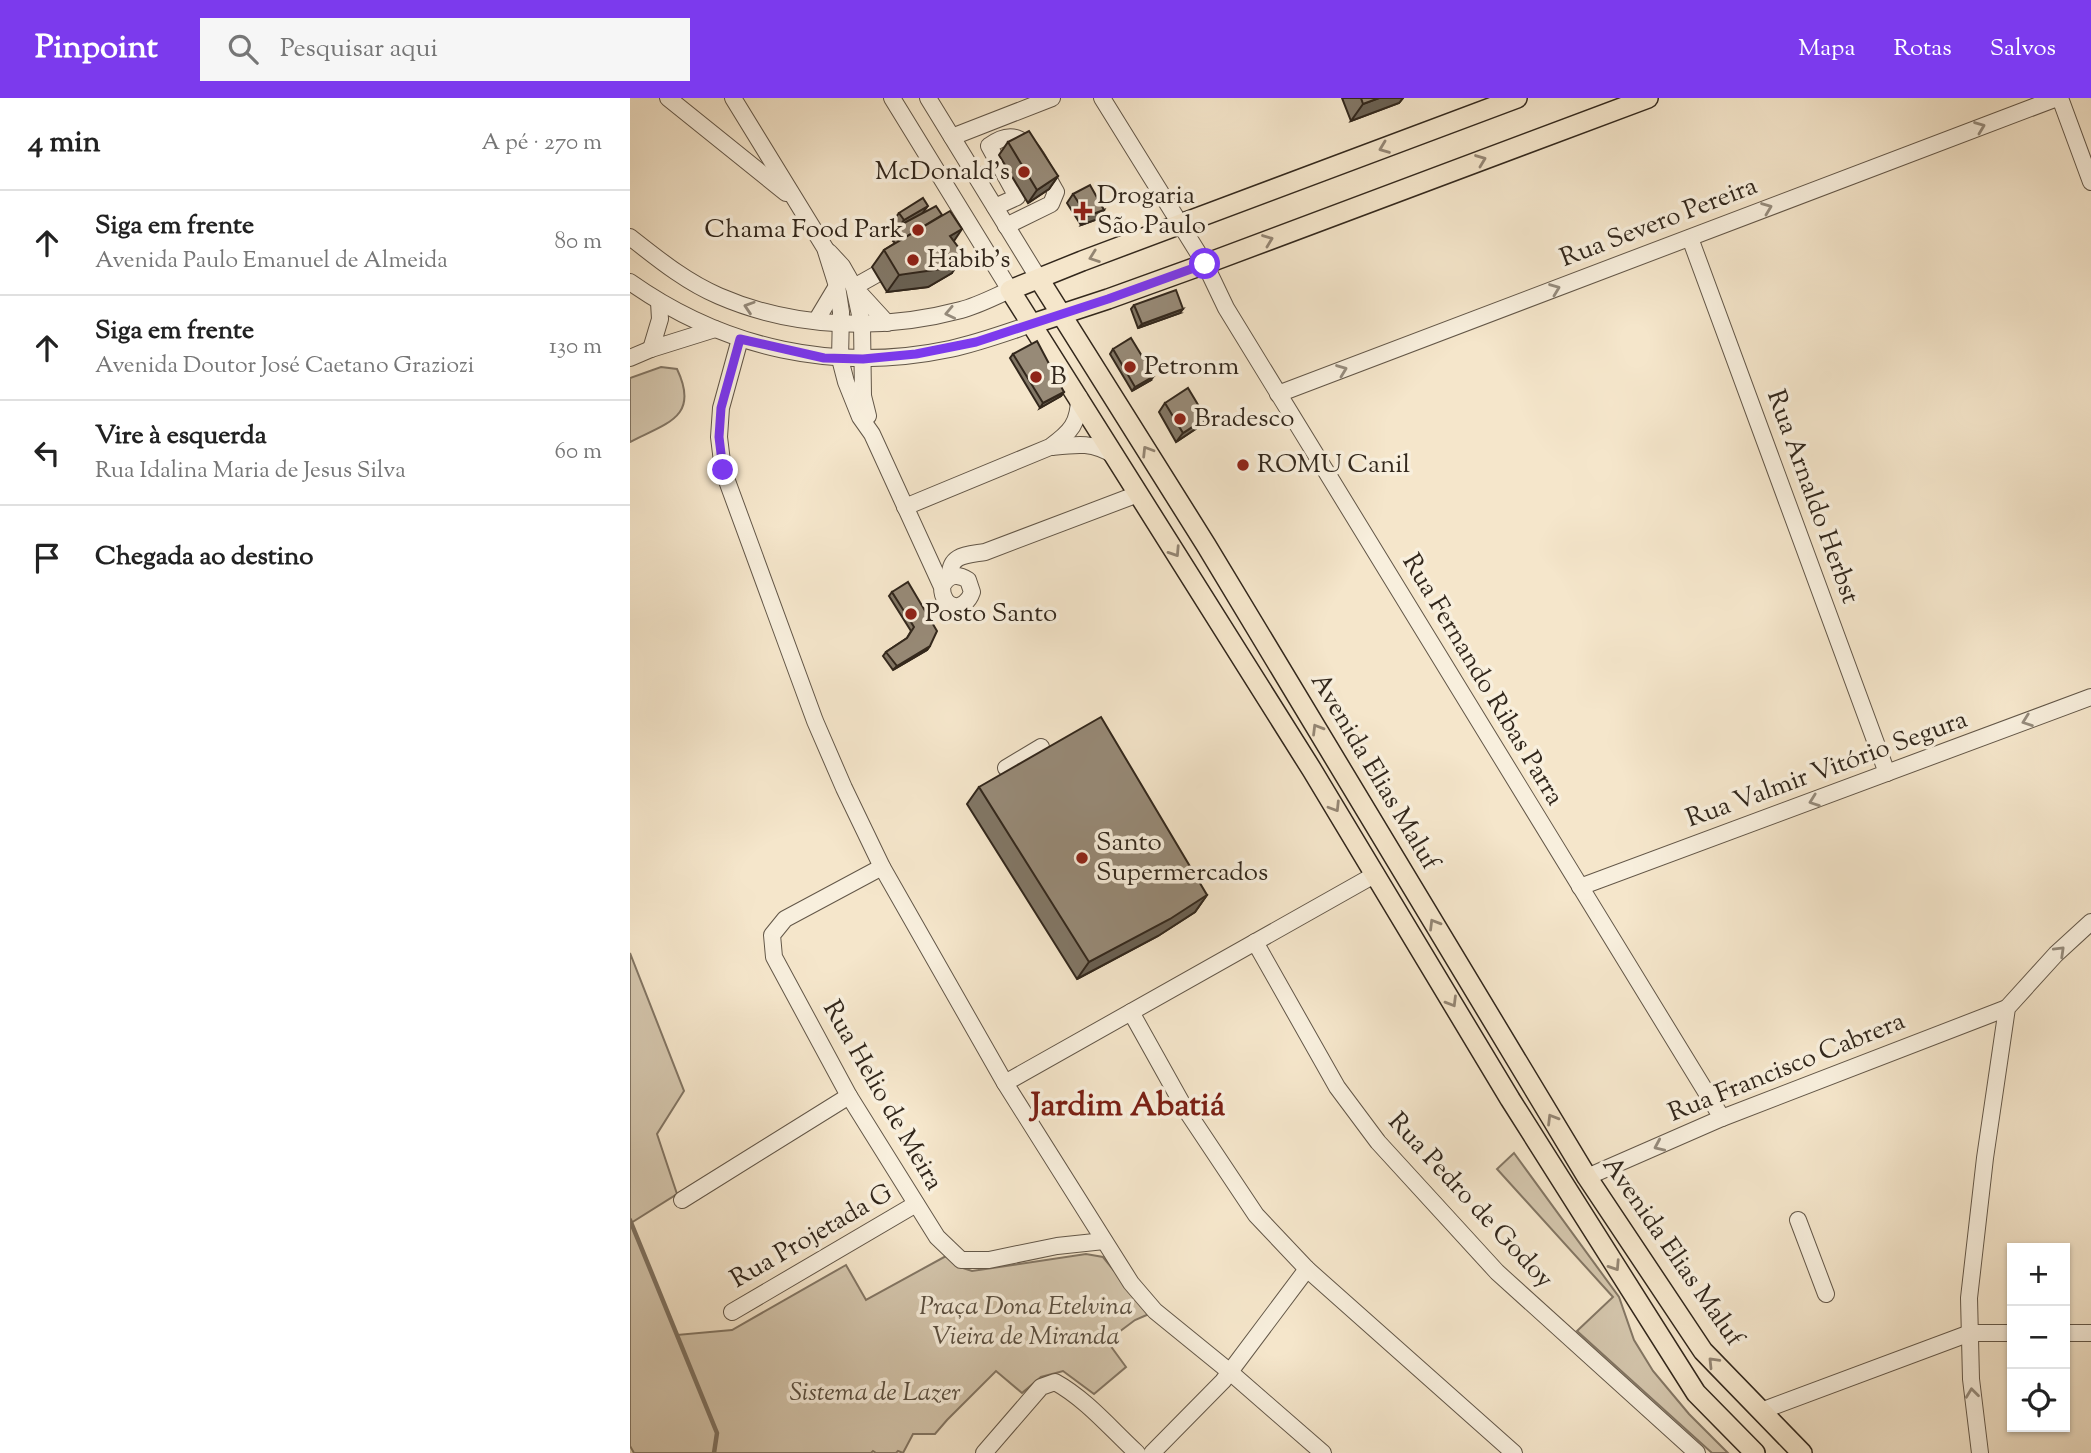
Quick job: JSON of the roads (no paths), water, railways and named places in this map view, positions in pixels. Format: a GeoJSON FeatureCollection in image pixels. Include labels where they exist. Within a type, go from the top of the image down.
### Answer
{"type":"FeatureCollection","features":[{"type":"Feature","properties":{"kind":"main road"},"geometry":{"type":"LineString","coordinates":[[1010,290],[1517,98]]}},
{"type":"Feature","properties":{"kind":"main road"},"geometry":{"type":"LineString","coordinates":[[1032,324],[1205,264],[1648,98]]}},
{"type":"Feature","properties":{"kind":"main road","name":"Avenida Elias Maluf"},"geometry":{"type":"LineString","coordinates":[[1039,279],[1206,545],[1587,1177],[1703,1351],[1802,1453]]}},
{"type":"Feature","properties":{"kind":"main road","name":"Avenida Elias Maluf"},"geometry":{"type":"LineString","coordinates":[[1010,290],[1376,874],[1578,1209],[1696,1393],[1755,1453]]}},
{"type":"Feature","properties":{"kind":"main road"},"geometry":{"type":"LineString","coordinates":[[1138,494],[1163,492],[1206,545]]}},
{"type":"Feature","properties":{"kind":"main road"},"geometry":{"type":"LineString","coordinates":[[1578,1209],[1579,1193],[1587,1177]]}},
{"type":"Feature","properties":{"kind":"street"},"geometry":{"type":"LineString","coordinates":[[667,98],[795,201]]}},
{"type":"Feature","properties":{"kind":"street"},"geometry":{"type":"LineString","coordinates":[[733,98],[825,248],[842,266],[854,287],[887,323]]}},
{"type":"Feature","properties":{"kind":"street","name":"Avenida Elias Maluf"},"geometry":{"type":"LineString","coordinates":[[892,98],[964,226],[1010,290]]}},
{"type":"Feature","properties":{"kind":"street","name":"Avenida Elias Maluf"},"geometry":{"type":"LineString","coordinates":[[928,98],[1039,279]]}},
{"type":"Feature","properties":{"kind":"street"},"geometry":{"type":"LineString","coordinates":[[951,137],[1052,98]]}},
{"type":"Feature","properties":{"kind":"street","name":"Rua Fernando Ribas Parra"},"geometry":{"type":"LineString","coordinates":[[1102,98],[1205,264],[1226,308],[1278,394],[1722,1118]]}},
{"type":"Feature","properties":{"kind":"street"},"geometry":{"type":"LineString","coordinates":[[2059,98],[2091,182]]}},
{"type":"Feature","properties":{"kind":"street","name":"Rua Severo Pereira"},"geometry":{"type":"LineString","coordinates":[[1278,394],[2059,98]]}},
{"type":"Feature","properties":{"kind":"street"},"geometry":{"type":"LineString","coordinates":[[995,207],[1017,197],[989,146],[999,138],[1011,136],[1027,142],[1056,192],[1051,204],[1006,226]]}},
{"type":"Feature","properties":{"kind":"street"},"geometry":{"type":"LineString","coordinates":[[630,237],[675,272],[718,296],[753,309],[816,321],[862,324],[918,320],[964,310],[1010,290]]}},
{"type":"Feature","properties":{"kind":"street","name":"Rua Arnaldo Herbst"},"geometry":{"type":"LineString","coordinates":[[1690,237],[1887,773]]}},
{"type":"Feature","properties":{"kind":"street"},"geometry":{"type":"LineString","coordinates":[[825,248],[837,286],[841,324],[832,358],[846,382],[860,417],[872,434],[928,558],[951,580],[985,552],[1138,494]]}},
{"type":"Feature","properties":{"kind":"street"},"geometry":{"type":"LineString","coordinates":[[854,287],[912,255]]}},
{"type":"Feature","properties":{"kind":"street"},"geometry":{"type":"LineString","coordinates":[[630,282],[659,302],[740,339],[832,358],[880,358],[948,349],[1032,324]]}},
{"type":"Feature","properties":{"kind":"street"},"geometry":{"type":"LineString","coordinates":[[816,321],[837,286]]}},
{"type":"Feature","properties":{"kind":"street"},"geometry":{"type":"LineString","coordinates":[[854,287],[862,324],[863,396],[872,434]]}},
{"type":"Feature","properties":{"kind":"street"},"geometry":{"type":"LineString","coordinates":[[651,349],[660,319],[659,302]]}},
{"type":"Feature","properties":{"kind":"street"},"geometry":{"type":"LineString","coordinates":[[630,358],[715,329]]}},
{"type":"Feature","properties":{"kind":"street"},"geometry":{"type":"LineString","coordinates":[[740,339],[721,408],[719,437],[723,470],[816,721],[882,867],[1005,1083],[1131,1283],[1156,1311],[1230,1371],[1323,1453]]}},
{"type":"Feature","properties":{"kind":"street"},"geometry":{"type":"LineString","coordinates":[[863,381],[880,358]]}},
{"type":"Feature","properties":{"kind":"street"},"geometry":{"type":"LineString","coordinates":[[905,507],[1050,447],[1067,435],[1077,420],[1079,397]]}},
{"type":"Feature","properties":{"kind":"street"},"geometry":{"type":"LineString","coordinates":[[1050,447],[1094,445],[1115,456]]}},
{"type":"Feature","properties":{"kind":"street","name":"Rua Valmir Vitório Segura"},"geometry":{"type":"LineString","coordinates":[[1580,887],[2091,697]]}},
{"type":"Feature","properties":{"kind":"street"},"geometry":{"type":"LineString","coordinates":[[1006,768],[1041,747]]}},
{"type":"Feature","properties":{"kind":"street","name":"Rua Helio de Meira"},"geometry":{"type":"LineString","coordinates":[[882,867],[785,919],[772,934],[774,957],[849,1096],[937,1237],[961,1260],[989,1260],[1057,1246],[1104,1241]]}},
{"type":"Feature","properties":{"kind":"street"},"geometry":{"type":"LineString","coordinates":[[1005,1083],[1376,874]]}},
{"type":"Feature","properties":{"kind":"street"},"geometry":{"type":"LineString","coordinates":[[1980,1453],[1970,1379],[1970,1285],[1984,1158],[2007,1008],[2056,954],[2091,922]]}},
{"type":"Feature","properties":{"kind":"street","name":"Rua Pedro de Godoy"},"geometry":{"type":"LineString","coordinates":[[1255,942],[1337,1087],[1378,1142],[1497,1272],[1697,1453]]}},
{"type":"Feature","properties":{"kind":"street","name":"Rua Francisco Cabrera"},"geometry":{"type":"LineString","coordinates":[[1587,1177],[1722,1118],[2007,1008]]}},
{"type":"Feature","properties":{"kind":"street"},"geometry":{"type":"LineString","coordinates":[[1131,1012],[1184,1107],[1256,1215],[1307,1269],[1514,1453]]}},
{"type":"Feature","properties":{"kind":"street"},"geometry":{"type":"LineString","coordinates":[[682,1200],[849,1096]]}},
{"type":"Feature","properties":{"kind":"street","name":"Rua Projetada G"},"geometry":{"type":"LineString","coordinates":[[732,1312],[916,1204]]}},
{"type":"Feature","properties":{"kind":"street"},"geometry":{"type":"LineString","coordinates":[[1798,1220],[1826,1294]]}},
{"type":"Feature","properties":{"kind":"street"},"geometry":{"type":"LineString","coordinates":[[1152,1453],[1223,1381],[1307,1269]]}},
{"type":"Feature","properties":{"kind":"street"},"geometry":{"type":"LineString","coordinates":[[1760,1411],[1970,1333],[2007,1333]]}},
{"type":"Feature","properties":{"kind":"street"},"geometry":{"type":"LineString","coordinates":[[2070,1333],[2091,1333]]}},
{"type":"Feature","properties":{"kind":"street"},"geometry":{"type":"LineString","coordinates":[[984,1453],[1041,1387],[1055,1382],[1088,1407],[1137,1453]]}},
{"type":"Feature","properties":{"kind":"waterway"},"geometry":{"type":"LineString","coordinates":[[630,1220],[717,1433],[714,1453]]}},
{"type":"Feature","properties":{"kind":"place","name":"McDonald's"},"geometry":{"type":"Point","coordinates":[1024,172]}},
{"type":"Feature","properties":{"kind":"place","name":"Drogaria São Paulo"},"geometry":{"type":"Point","coordinates":[1083,211]}},
{"type":"Feature","properties":{"kind":"place","name":"Chama Food Park"},"geometry":{"type":"Point","coordinates":[918,230]}},
{"type":"Feature","properties":{"kind":"place","name":"Habib's"},"geometry":{"type":"Point","coordinates":[913,260]}},
{"type":"Feature","properties":{"kind":"place","name":"Petronm"},"geometry":{"type":"Point","coordinates":[1130,367]}},
{"type":"Feature","properties":{"kind":"place","name":"B"},"geometry":{"type":"Point","coordinates":[1036,377]}},
{"type":"Feature","properties":{"kind":"place","name":"Bradesco"},"geometry":{"type":"Point","coordinates":[1180,419]}},
{"type":"Feature","properties":{"kind":"place","name":"ROMU Canil"},"geometry":{"type":"Point","coordinates":[1243,465]}},
{"type":"Feature","properties":{"kind":"place","name":"Posto Santo"},"geometry":{"type":"Point","coordinates":[911,614]}},
{"type":"Feature","properties":{"kind":"place","name":"Santo Supermercados"},"geometry":{"type":"Point","coordinates":[1082,858]}},
{"type":"Feature","properties":{"kind":"district","name":"Jardim Abatiá"},"geometry":{"type":"Point","coordinates":[1128,1107]}},
{"type":"Feature","properties":{"kind":"park label","name":"Praça Dona Etelvina Vieira de Miranda"},"geometry":{"type":"Point","coordinates":[1026,1322]}},
{"type":"Feature","properties":{"kind":"park label","name":"Sistema de Lazer"},"geometry":{"type":"Point","coordinates":[875,1393]}}]}
